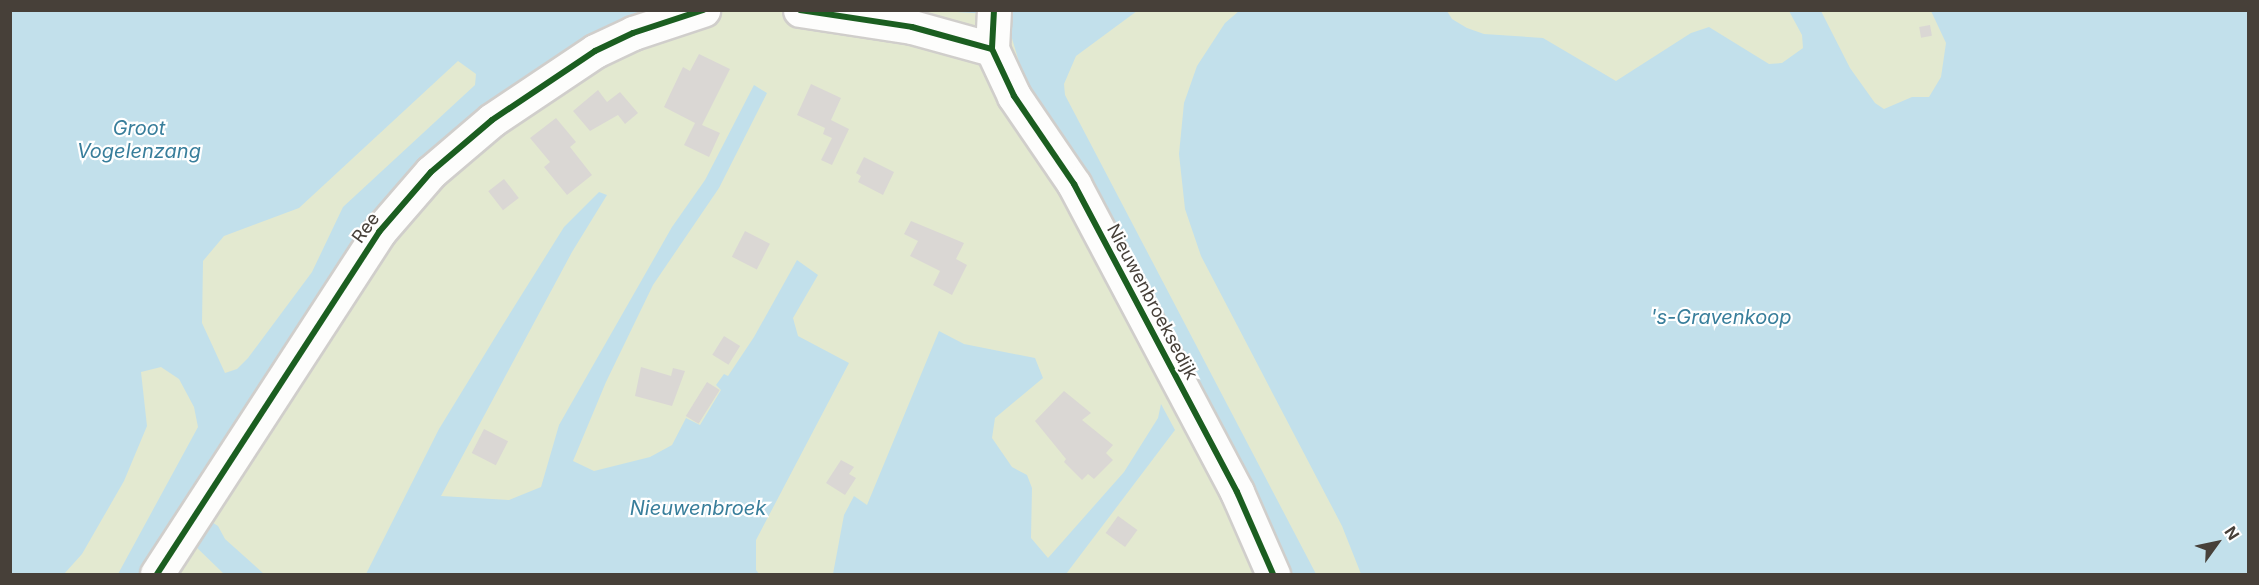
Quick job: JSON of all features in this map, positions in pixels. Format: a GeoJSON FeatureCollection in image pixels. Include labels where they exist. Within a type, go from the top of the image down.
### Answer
{"type":"FeatureCollection","features":[{"type":"Feature","properties":{"kind":"street","name":"Ree"},"geometry":{"type":"LineString","coordinates":[[157,574],[379,232],[431,172],[492,120],[596,51],[655,24],[703,10]]}},
{"type":"Feature","properties":{"kind":"street"},"geometry":{"type":"LineString","coordinates":[[800,10],[912,27],[994,26]]}},
{"type":"Feature","properties":{"kind":"street","name":"Nieuwenbroeksedijk"},"geometry":{"type":"LineString","coordinates":[[994,26],[1014,96],[1074,184],[1237,492],[1273,574]]}},
{"type":"Feature","properties":{"kind":"green space"},"geometry":{"type":"Polygon","coordinates":[[[10,11],[2248,11],[2248,574],[10,574],[10,11]]]}},
{"type":"Feature","properties":{"kind":"water","name":"Groot Vogelenzang"},"geometry":{"type":"Polygon","coordinates":[[[10,11],[664,11],[475,113],[143,574],[118,574],[198,427],[194,407],[179,379],[161,367],[141,372],[147,426],[124,481],[82,554],[64,574],[11,574],[10,11]],[[458,61],[299,208],[224,236],[203,261],[202,323],[225,373],[237,369],[248,358],[312,272],[343,207],[475,85],[476,74],[458,61]]]}},
{"type":"Feature","properties":{"kind":"water"},"geometry":{"type":"Polygon","coordinates":[[[940,11],[1137,11],[1076,56],[1064,84],[1065,95],[1316,574],[1288,574],[1028,92],[1005,15],[940,11]]]}},
{"type":"Feature","properties":{"kind":"water","name":"'s-Gravenkoop"},"geometry":{"type":"Polygon","coordinates":[[[1239,11],[1447,11],[1452,19],[1484,34],[1543,38],[1616,81],[1691,33],[1709,27],[1769,64],[1782,63],[1803,48],[1802,35],[1789,11],[1821,11],[1850,68],[1875,103],[1884,109],[1912,97],[1929,97],[1941,77],[1946,43],[1931,11],[2248,11],[2248,574],[1361,574],[1342,526],[1201,256],[1185,209],[1179,154],[1184,103],[1197,66],[1225,23],[1239,11]]]}},
{"type":"Feature","properties":{"kind":"water","name":"Nieuwenbroek"},"geometry":{"type":"Polygon","coordinates":[[[754,85],[767,93],[719,188],[653,285],[606,382],[573,461],[594,471],[650,457],[672,445],[686,418],[700,425],[721,390],[716,385],[724,374],[728,376],[754,337],[797,260],[818,275],[793,318],[798,336],[849,363],[756,540],[756,570],[759,574],[366,574],[439,429],[564,227],[599,192],[607,195],[572,252],[441,496],[509,500],[541,487],[559,425],[672,227],[705,180],[754,85]]]}},
{"type":"Feature","properties":{"kind":"water"},"geometry":{"type":"Polygon","coordinates":[[[939,331],[964,344],[1035,358],[1043,378],[995,418],[992,438],[1012,467],[1027,475],[1032,488],[1031,538],[1048,558],[1124,472],[1158,418],[1161,404],[1175,430],[1066,574],[833,574],[844,515],[854,496],[867,505],[939,331]]]}},
{"type":"Feature","properties":{"kind":"water"},"geometry":{"type":"Polygon","coordinates":[[[204,517],[218,526],[225,539],[264,574],[224,574],[192,543],[204,517]]]}},
{"type":"Feature","properties":{"kind":"building"},"geometry":{"type":"Polygon","coordinates":[[[1930,25],[1932,36],[1921,38],[1919,27],[1930,25]]]}},
{"type":"Feature","properties":{"kind":"building"},"geometry":{"type":"Polygon","coordinates":[[[699,54],[730,69],[702,125],[720,133],[709,157],[684,145],[695,123],[664,107],[683,67],[690,71],[699,54]]]}},
{"type":"Feature","properties":{"kind":"building"},"geometry":{"type":"Polygon","coordinates":[[[811,84],[841,98],[831,120],[849,129],[832,165],[821,160],[832,138],[823,134],[825,128],[797,115],[811,84]]]}},
{"type":"Feature","properties":{"kind":"building"},"geometry":{"type":"Polygon","coordinates":[[[598,90],[607,102],[620,92],[638,113],[625,124],[618,115],[590,131],[573,111],[598,90]]]}},
{"type":"Feature","properties":{"kind":"building"},"geometry":{"type":"Polygon","coordinates":[[[556,118],[576,142],[570,147],[592,175],[567,195],[544,167],[550,162],[530,138],[556,118]]]}},
{"type":"Feature","properties":{"kind":"building"},"geometry":{"type":"Polygon","coordinates":[[[864,157],[894,172],[883,195],[858,182],[861,176],[856,173],[864,157]]]}},
{"type":"Feature","properties":{"kind":"building"},"geometry":{"type":"Polygon","coordinates":[[[504,179],[519,198],[503,210],[488,191],[504,179]]]}},
{"type":"Feature","properties":{"kind":"building"},"geometry":{"type":"Polygon","coordinates":[[[911,221],[964,243],[956,259],[967,265],[952,295],[933,285],[940,271],[910,256],[918,241],[904,234],[911,221]]]}},
{"type":"Feature","properties":{"kind":"building"},"geometry":{"type":"Polygon","coordinates":[[[745,231],[770,244],[757,270],[732,257],[745,231]]]}},
{"type":"Feature","properties":{"kind":"building"},"geometry":{"type":"Polygon","coordinates":[[[724,336],[740,346],[728,365],[712,355],[724,336]]]}},
{"type":"Feature","properties":{"kind":"building"},"geometry":{"type":"Polygon","coordinates":[[[641,367],[671,376],[673,368],[685,371],[672,406],[635,396],[641,367]]]}},
{"type":"Feature","properties":{"kind":"building"},"geometry":{"type":"Polygon","coordinates":[[[707,382],[720,390],[699,424],[686,416],[707,382]]]}},
{"type":"Feature","properties":{"kind":"building"},"geometry":{"type":"Polygon","coordinates":[[[1064,391],[1091,413],[1082,420],[1113,445],[1106,453],[1113,460],[1094,479],[1088,474],[1082,480],[1064,462],[1066,459],[1035,421],[1064,391]]]}},
{"type":"Feature","properties":{"kind":"building"},"geometry":{"type":"Polygon","coordinates":[[[484,429],[508,441],[496,465],[472,453],[484,429]]]}},
{"type":"Feature","properties":{"kind":"building"},"geometry":{"type":"Polygon","coordinates":[[[841,460],[854,467],[849,474],[856,478],[845,495],[826,483],[841,460]]]}},
{"type":"Feature","properties":{"kind":"building"},"geometry":{"type":"Polygon","coordinates":[[[1118,516],[1137,530],[1125,547],[1106,533],[1118,516]]]}},
{"type":"Feature","properties":{"kind":"cycle path"},"geometry":{"type":"LineString","coordinates":[[157,574],[379,232],[431,172],[492,120],[595,51],[633,33],[703,10]]}},
{"type":"Feature","properties":{"kind":"cycle path"},"geometry":{"type":"LineString","coordinates":[[800,10],[912,27],[992,49]]}},
{"type":"Feature","properties":{"kind":"cycle path"},"geometry":{"type":"LineString","coordinates":[[994,10],[992,49],[1014,96],[1074,184],[1237,492],[1273,574]]}}]}
